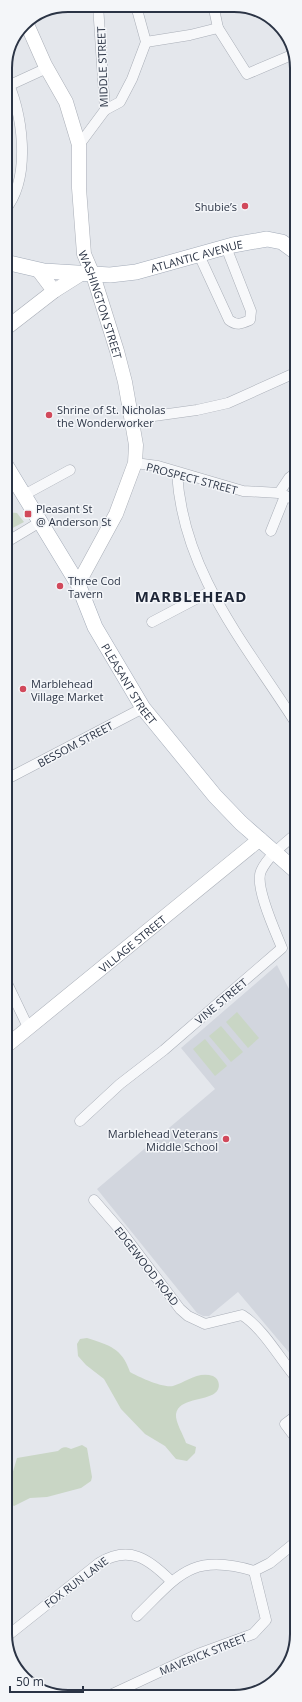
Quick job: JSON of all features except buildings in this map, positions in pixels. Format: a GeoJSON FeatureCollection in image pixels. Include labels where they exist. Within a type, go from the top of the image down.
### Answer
{"type":"FeatureCollection","features":[{"type":"Feature","properties":{"kind":"main road","name":"WASHINGTON STREET"},"geometry":{"type":"LineString","coordinates":[[29,28],[47,68],[66,102],[79,145],[81,229],[87,274],[117,351],[132,419],[136,445],[135,463],[116,514],[78,584]]}},
{"type":"Feature","properties":{"kind":"main road","name":"ATLANTIC AVENUE"},"geometry":{"type":"LineString","coordinates":[[12,264],[39,271],[87,274],[131,273],[226,247],[262,240],[282,242],[290,248]]}},
{"type":"Feature","properties":{"kind":"main road"},"geometry":{"type":"LineString","coordinates":[[39,271],[54,291]]}},
{"type":"Feature","properties":{"kind":"main road"},"geometry":{"type":"LineString","coordinates":[[12,324],[54,291],[87,274]]}},
{"type":"Feature","properties":{"kind":"main road","name":"PLEASANT STREET"},"geometry":{"type":"LineString","coordinates":[[12,475],[78,584],[94,627],[143,708],[215,796],[290,866]]}},
{"type":"Feature","properties":{"kind":"main road","name":"VILLAGE STREET"},"geometry":{"type":"LineString","coordinates":[[12,1041],[81,987],[260,839]]}},
{"type":"Feature","properties":{"kind":"street","name":"MIDDLE STREET"},"geometry":{"type":"LineString","coordinates":[[79,145],[105,110],[98,12]]}},
{"type":"Feature","properties":{"kind":"street"},"geometry":{"type":"LineString","coordinates":[[105,110],[120,102],[132,79],[146,42],[138,12]]}},
{"type":"Feature","properties":{"kind":"street"},"geometry":{"type":"LineString","coordinates":[[215,12],[218,28],[247,74],[289,56]]}},
{"type":"Feature","properties":{"kind":"street"},"geometry":{"type":"LineString","coordinates":[[146,42],[190,35],[218,28]]}},
{"type":"Feature","properties":{"kind":"street"},"geometry":{"type":"LineString","coordinates":[[12,79],[47,68]]}},
{"type":"Feature","properties":{"kind":"street"},"geometry":{"type":"LineString","coordinates":[[12,92],[18,110],[21,135],[21,165],[17,188],[12,199]]}},
{"type":"Feature","properties":{"kind":"street"},"geometry":{"type":"LineString","coordinates":[[199,255],[229,320],[235,324],[242,324],[250,320],[251,311],[226,247]]}},
{"type":"Feature","properties":{"kind":"street"},"geometry":{"type":"LineString","coordinates":[[132,419],[197,410],[228,403],[290,375]]}},
{"type":"Feature","properties":{"kind":"street","name":"PROSPECT STREET"},"geometry":{"type":"LineString","coordinates":[[135,463],[158,466],[177,473],[243,491],[282,494],[290,498]]}},
{"type":"Feature","properties":{"kind":"street"},"geometry":{"type":"LineString","coordinates":[[24,495],[70,470]]}},
{"type":"Feature","properties":{"kind":"street"},"geometry":{"type":"LineString","coordinates":[[177,473],[178,494],[196,561],[227,621],[290,715]]}},
{"type":"Feature","properties":{"kind":"street"},"geometry":{"type":"LineString","coordinates":[[271,531],[282,494],[290,477]]}},
{"type":"Feature","properties":{"kind":"street"},"geometry":{"type":"LineString","coordinates":[[12,539],[40,522]]}},
{"type":"Feature","properties":{"kind":"street"},"geometry":{"type":"LineString","coordinates":[[152,622],[211,591]]}},
{"type":"Feature","properties":{"kind":"street","name":"BESSOM STREET"},"geometry":{"type":"LineString","coordinates":[[12,776],[143,708]]}},
{"type":"Feature","properties":{"kind":"street"},"geometry":{"type":"LineString","coordinates":[[275,852],[290,839]]}},
{"type":"Feature","properties":{"kind":"street","name":"VINE STREET"},"geometry":{"type":"LineString","coordinates":[[80,1121],[120,1084],[164,1050],[282,948],[260,881],[260,873],[275,852]]}},
{"type":"Feature","properties":{"kind":"street"},"geometry":{"type":"LineString","coordinates":[[12,994],[28,1027]]}},
{"type":"Feature","properties":{"kind":"street","name":"EDGEWOOD ROAD"},"geometry":{"type":"LineString","coordinates":[[94,1200],[121,1231],[180,1309],[197,1321],[205,1324],[242,1315],[248,1318],[290,1370]]}},
{"type":"Feature","properties":{"kind":"street"},"geometry":{"type":"LineString","coordinates":[[290,1420],[285,1424],[290,1431]]}},
{"type":"Feature","properties":{"kind":"street"},"geometry":{"type":"LineString","coordinates":[[137,1616],[171,1581],[185,1572],[207,1564],[222,1564],[254,1571],[270,1563],[290,1547]]}},
{"type":"Feature","properties":{"kind":"street","name":"FOX RUN LANE"},"geometry":{"type":"LineString","coordinates":[[12,1632],[99,1563],[112,1555],[124,1553],[135,1555],[159,1569],[171,1581]]}},
{"type":"Feature","properties":{"kind":"street","name":"MAVERICK STREET"},"geometry":{"type":"LineString","coordinates":[[121,1690],[198,1654],[253,1634],[266,1620],[254,1571]]}},
{"type":"Feature","properties":{"kind":"shaded area","name":"Marblehead Veterans Middle School"},"geometry":{"type":"Polygon","coordinates":[[[277,965],[290,991],[290,1354],[238,1292],[209,1316],[203,1316],[197,1313],[97,1189],[215,1089],[181,1048],[277,965]]]}},
{"type":"Feature","properties":{"kind":"green space"},"geometry":{"type":"Polygon","coordinates":[[[12,513],[17,513],[24,522],[12,528],[12,513]]]}},
{"type":"Feature","properties":{"kind":"green space"},"geometry":{"type":"Polygon","coordinates":[[[237,1012],[259,1038],[248,1048],[226,1022],[237,1012]]]}},
{"type":"Feature","properties":{"kind":"green space"},"geometry":{"type":"Polygon","coordinates":[[[221,1026],[243,1052],[231,1062],[209,1036],[221,1026]]]}},
{"type":"Feature","properties":{"kind":"green space"},"geometry":{"type":"Polygon","coordinates":[[[205,1039],[227,1066],[215,1076],[193,1049],[205,1039]]]}},
{"type":"Feature","properties":{"kind":"green space"},"geometry":{"type":"Polygon","coordinates":[[[87,1338],[114,1349],[123,1358],[130,1372],[157,1384],[173,1386],[202,1375],[213,1376],[217,1379],[219,1387],[215,1393],[211,1396],[187,1402],[178,1409],[176,1414],[178,1425],[186,1443],[196,1447],[195,1453],[187,1461],[176,1459],[165,1446],[145,1434],[121,1409],[104,1379],[86,1365],[78,1356],[77,1344],[80,1339],[87,1338]]]}},
{"type":"Feature","properties":{"kind":"green space"},"geometry":{"type":"Polygon","coordinates":[[[82,1445],[87,1448],[92,1477],[91,1481],[81,1488],[47,1497],[30,1498],[14,1506],[12,1504],[12,1475],[17,1458],[58,1451],[64,1447],[71,1449],[82,1445]]]}},
{"type":"Feature","properties":{"kind":"place","name":"Shubie’s"},"geometry":{"type":"Point","coordinates":[245,206]}},
{"type":"Feature","properties":{"kind":"place","name":"Shrine of St. Nicholas the Wonderworker"},"geometry":{"type":"Point","coordinates":[49,415]}},
{"type":"Feature","properties":{"kind":"place","name":"Pleasant St @ Anderson St"},"geometry":{"type":"Point","coordinates":[28,514]}},
{"type":"Feature","properties":{"kind":"place","name":"Three Cod Tavern"},"geometry":{"type":"Point","coordinates":[60,586]}},
{"type":"Feature","properties":{"kind":"place","name":"Marblehead Village Market"},"geometry":{"type":"Point","coordinates":[23,689]}},
{"type":"Feature","properties":{"kind":"place","name":"Marblehead Veterans Middle School"},"geometry":{"type":"Point","coordinates":[226,1139]}},
{"type":"Feature","properties":{"kind":"district","name":"MARBLEHEAD"},"geometry":{"type":"Point","coordinates":[191,596]}}]}
